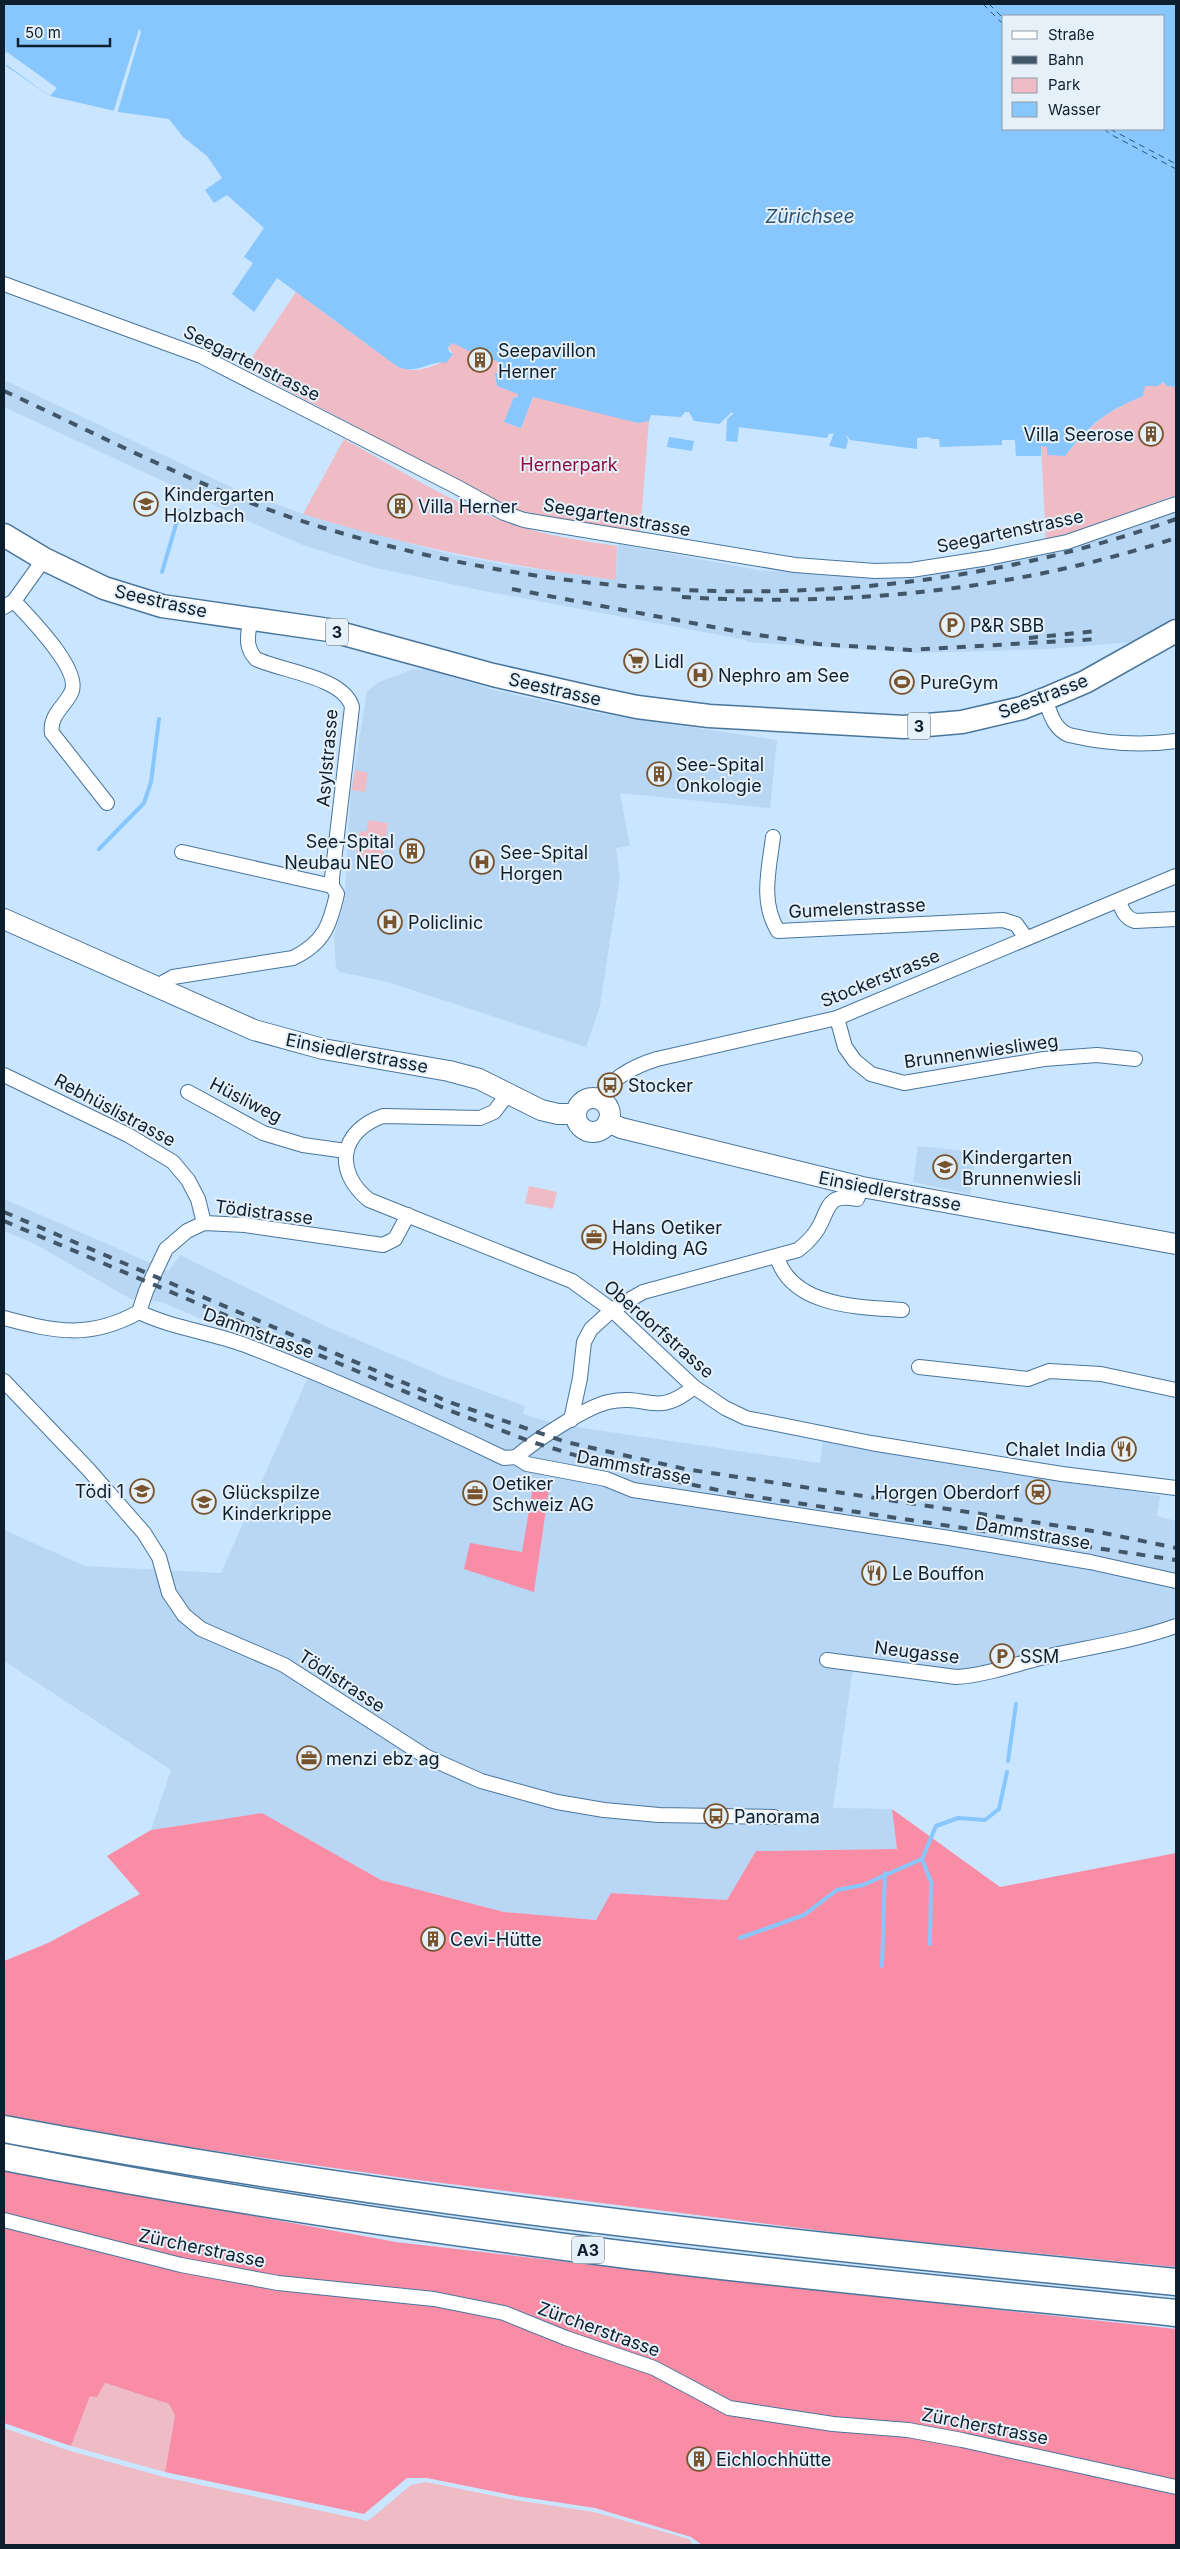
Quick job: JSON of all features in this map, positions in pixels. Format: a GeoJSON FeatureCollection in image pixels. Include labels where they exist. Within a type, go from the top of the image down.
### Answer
{"type":"FeatureCollection","features":[{"type":"Feature","properties":{"kind":"highway","name":"A3"},"geometry":{"type":"LineString","coordinates":[[4,2129],[259,2173],[521,2210],[806,2245],[1176,2282]]}},
{"type":"Feature","properties":{"kind":"highway","name":"A3"},"geometry":{"type":"LineString","coordinates":[[4,2157],[282,2207],[532,2243],[806,2275],[1176,2313]]}},
{"type":"Feature","properties":{"kind":"main road","name":"Seestrasse"},"geometry":{"type":"LineString","coordinates":[[4,535],[44,559],[125,596],[162,606],[329,630],[486,673],[602,700],[708,716],[904,727],[962,722],[1015,710],[1045,699],[1118,664],[1176,632]]}},
{"type":"Feature","properties":{"kind":"main road","name":"Seestrasse"},"geometry":{"type":"LineString","coordinates":[[1118,664],[1176,644]]}},
{"type":"Feature","properties":{"kind":"main road","name":"Einsiedlerstrasse"},"geometry":{"type":"LineString","coordinates":[[4,919],[254,1030],[324,1049],[449,1071],[479,1079],[507,1095],[554,1114],[576,1114]]}},
{"type":"Feature","properties":{"kind":"main road"},"geometry":{"type":"LineString","coordinates":[[598,1099],[608,1108],[608,1122],[601,1130],[591,1132],[582,1128],[576,1114],[578,1108],[586,1100],[598,1099]]}},
{"type":"Feature","properties":{"kind":"main road","name":"Einsiedlerstrasse"},"geometry":{"type":"LineString","coordinates":[[608,1122],[621,1128],[862,1188],[1176,1244]]}},
{"type":"Feature","properties":{"kind":"street","name":"Seegartenstrasse"},"geometry":{"type":"LineString","coordinates":[[4,284],[201,356],[504,513],[524,520],[795,565],[874,571],[911,570],[988,558],[1067,542],[1176,504]]}},
{"type":"Feature","properties":{"kind":"street"},"geometry":{"type":"LineString","coordinates":[[44,559],[9,604],[47,638],[70,673],[73,689],[52,721],[52,733],[107,803]]}},
{"type":"Feature","properties":{"kind":"street","name":"Asylstrasse"},"geometry":{"type":"LineString","coordinates":[[160,988],[164,982],[173,977],[293,958],[306,952],[327,929],[337,894],[332,886],[352,714],[350,701],[335,686],[256,659],[248,649],[247,642],[251,618]]}},
{"type":"Feature","properties":{"kind":"street"},"geometry":{"type":"LineString","coordinates":[[1045,699],[1055,724],[1063,732],[1069,734],[1118,742],[1154,744],[1176,741]]}},
{"type":"Feature","properties":{"kind":"street","name":"Gumelenstrasse"},"geometry":{"type":"LineString","coordinates":[[773,837],[766,888],[769,914],[778,931],[1003,920],[1016,924],[1026,938]]}},
{"type":"Feature","properties":{"kind":"street"},"geometry":{"type":"LineString","coordinates":[[182,852],[332,886]]}},
{"type":"Feature","properties":{"kind":"street","name":"Stockerstrasse"},"geometry":{"type":"LineString","coordinates":[[598,1099],[610,1085],[637,1065],[836,1018],[895,995],[1176,876]]}},
{"type":"Feature","properties":{"kind":"street"},"geometry":{"type":"LineString","coordinates":[[1119,901],[1129,920],[1176,919]]}},
{"type":"Feature","properties":{"kind":"street","name":"Brunnenwiesliweg"},"geometry":{"type":"LineString","coordinates":[[836,1018],[845,1047],[855,1061],[872,1074],[904,1083],[1050,1058],[1097,1055],[1135,1059]]}},
{"type":"Feature","properties":{"kind":"street","name":"Rebhüslistrasse"},"geometry":{"type":"LineString","coordinates":[[4,1075],[128,1135],[173,1162],[188,1180],[198,1199],[204,1223]]}},
{"type":"Feature","properties":{"kind":"street","name":"Hüsliweg"},"geometry":{"type":"LineString","coordinates":[[188,1092],[263,1133],[303,1145],[346,1151]]}},
{"type":"Feature","properties":{"kind":"street"},"geometry":{"type":"LineString","coordinates":[[346,1151],[359,1128],[383,1116],[480,1118],[494,1112],[507,1095]]}},
{"type":"Feature","properties":{"kind":"street","name":"Oberdorfstrasse"},"geometry":{"type":"LineString","coordinates":[[346,1151],[346,1166],[351,1180],[358,1192],[369,1200],[572,1281],[612,1310],[694,1387],[724,1408],[746,1418],[871,1443],[1062,1474],[1176,1488]]}},
{"type":"Feature","properties":{"kind":"street"},"geometry":{"type":"LineString","coordinates":[[567,1423],[580,1378],[584,1342],[591,1329],[612,1310],[643,1292],[798,1250],[808,1242],[820,1225],[826,1208],[834,1199],[845,1197],[857,1199],[862,1188]]}},
{"type":"Feature","properties":{"kind":"street","name":"Tödistrasse"},"geometry":{"type":"LineString","coordinates":[[139,1312],[146,1291],[166,1249],[186,1232],[204,1223],[245,1225],[383,1245],[395,1240],[408,1214]]}},
{"type":"Feature","properties":{"kind":"street"},"geometry":{"type":"LineString","coordinates":[[777,1257],[780,1268],[788,1278],[813,1296],[830,1302],[902,1310]]}},
{"type":"Feature","properties":{"kind":"street"},"geometry":{"type":"LineString","coordinates":[[4,1318],[55,1329],[94,1331],[111,1326],[139,1312]]}},
{"type":"Feature","properties":{"kind":"street","name":"Dammstrasse"},"geometry":{"type":"LineString","coordinates":[[139,1312],[151,1318],[212,1333],[242,1344],[409,1413],[504,1458],[516,1457],[527,1464],[606,1479],[633,1490],[949,1538],[1090,1562],[1176,1581]]}},
{"type":"Feature","properties":{"kind":"street"},"geometry":{"type":"LineString","coordinates":[[919,1367],[1028,1379],[1049,1371],[1100,1374],[1176,1390]]}},
{"type":"Feature","properties":{"kind":"street","name":"Tödistrasse"},"geometry":{"type":"LineString","coordinates":[[4,1381],[88,1469],[144,1533],[159,1557],[169,1593],[184,1615],[201,1629],[284,1665],[425,1756],[481,1782],[576,1806],[659,1815],[774,1817]]}},
{"type":"Feature","properties":{"kind":"street"},"geometry":{"type":"LineString","coordinates":[[516,1457],[528,1446],[606,1403],[627,1399],[662,1405],[678,1400],[694,1387]]}},
{"type":"Feature","properties":{"kind":"street","name":"Neugasse"},"geometry":{"type":"LineString","coordinates":[[827,1660],[956,1677],[976,1676],[1042,1658],[1155,1634],[1176,1626]]}},
{"type":"Feature","properties":{"kind":"street","name":"Zürcherstrasse"},"geometry":{"type":"LineString","coordinates":[[4,2220],[181,2265],[278,2283],[434,2299],[504,2313],[566,2338],[654,2368],[729,2408],[833,2424],[908,2430],[1176,2487]]}},
{"type":"Feature","properties":{"kind":"shaded area"},"geometry":{"type":"Polygon","coordinates":[[[4,380],[231,487],[303,514],[445,553],[506,565],[616,580],[618,544],[758,570],[873,578],[904,577],[1000,563],[1044,553],[1176,513],[1176,621],[1133,642],[1049,649],[917,653],[747,642],[747,640],[479,590],[372,567],[303,545],[268,530],[4,407],[4,380]]]}},
{"type":"Feature","properties":{"kind":"shaded area","name":"See-Spital Horgen"},"geometry":{"type":"Polygon","coordinates":[[[414,669],[429,670],[494,690],[597,713],[777,740],[770,808],[620,793],[630,846],[616,848],[620,877],[600,1006],[586,1047],[388,982],[340,972],[336,968],[334,935],[344,904],[351,790],[367,691],[379,682],[414,669]]]}},
{"type":"Feature","properties":{"kind":"shaded area","name":"Kindergarten Brunnenwiesli"},"geometry":{"type":"Polygon","coordinates":[[[918,1146],[976,1152],[970,1194],[913,1182],[918,1146]]]}},
{"type":"Feature","properties":{"kind":"shaded area"},"geometry":{"type":"Polygon","coordinates":[[[4,1199],[169,1271],[180,1255],[325,1326],[445,1377],[525,1406],[523,1414],[556,1424],[820,1463],[823,1440],[1160,1496],[1157,1516],[1176,1521],[1176,1631],[1163,1638],[1091,1651],[971,1684],[853,1668],[833,1808],[892,1809],[897,1849],[756,1851],[727,1900],[611,1893],[597,1920],[504,1912],[381,1880],[262,1813],[151,1830],[171,1770],[4,1661],[4,1530],[85,1566],[221,1573],[313,1366],[161,1302],[131,1299],[35,1244],[4,1231],[4,1199]]]}},
{"type":"Feature","properties":{"kind":"shaded area"},"geometry":{"type":"Polygon","coordinates":[[[534,1481],[550,1482],[534,1592],[464,1569],[470,1543],[522,1552],[534,1481]]]}},
{"type":"Feature","properties":{"kind":"shaded area"},"geometry":{"type":"Polygon","coordinates":[[[892,1809],[1000,1887],[1176,1853],[1176,2267],[871,2237],[418,2180],[77,2131],[4,2115],[4,1961],[48,1943],[140,1894],[107,1856],[151,1830],[262,1813],[381,1880],[504,1912],[596,1920],[611,1893],[727,1900],[756,1851],[897,1849],[892,1809]]]}},
{"type":"Feature","properties":{"kind":"shaded area"},"geometry":{"type":"Polygon","coordinates":[[[4,2170],[396,2242],[705,2278],[1176,2329],[1176,2545],[702,2545],[691,2537],[595,2508],[516,2496],[427,2478],[407,2478],[364,2514],[165,2472],[175,2415],[169,2404],[105,2383],[97,2397],[90,2396],[71,2446],[4,2423],[4,2170]]]}},
{"type":"Feature","properties":{"kind":"green space","name":"Hernerpark"},"geometry":{"type":"Polygon","coordinates":[[[296,292],[398,367],[420,370],[441,362],[453,354],[448,347],[453,343],[497,361],[502,368],[499,373],[511,391],[519,394],[517,398],[514,397],[504,422],[521,428],[533,397],[649,420],[640,533],[521,511],[507,506],[245,368],[296,292]]]}},
{"type":"Feature","properties":{"kind":"green space"},"geometry":{"type":"Polygon","coordinates":[[[1163,382],[1167,386],[1176,387],[1176,495],[1067,535],[1046,540],[1041,446],[1047,446],[1065,456],[1083,435],[1100,420],[1118,408],[1143,396],[1144,385],[1158,386],[1163,382]]]}},
{"type":"Feature","properties":{"kind":"green space","name":"Hernerpark"},"geometry":{"type":"Polygon","coordinates":[[[344,439],[449,497],[493,517],[553,535],[617,546],[616,580],[458,554],[381,536],[303,514],[344,439]]]}},
{"type":"Feature","properties":{"kind":"green space"},"geometry":{"type":"Polygon","coordinates":[[[355,770],[368,773],[365,792],[352,790],[355,770]]]}},
{"type":"Feature","properties":{"kind":"green space"},"geometry":{"type":"Polygon","coordinates":[[[369,820],[388,823],[381,870],[365,867],[356,851],[360,831],[366,832],[369,820]]]}},
{"type":"Feature","properties":{"kind":"green space"},"geometry":{"type":"Polygon","coordinates":[[[529,1186],[557,1192],[553,1209],[525,1203],[529,1186]]]}},
{"type":"Feature","properties":{"kind":"green space"},"geometry":{"type":"Polygon","coordinates":[[[104,2383],[169,2404],[175,2414],[165,2472],[71,2446],[90,2396],[104,2383]]]}},
{"type":"Feature","properties":{"kind":"green space"},"geometry":{"type":"Polygon","coordinates":[[[4,2428],[70,2451],[164,2477],[368,2521],[411,2485],[426,2482],[515,2500],[594,2512],[689,2539],[693,2545],[4,2545],[4,2428]]]}},
{"type":"Feature","properties":{"kind":"water","name":"Zürichsee"},"geometry":{"type":"Polygon","coordinates":[[[4,4],[1176,4],[1176,387],[1167,386],[1163,382],[1158,386],[1145,386],[1143,396],[1108,413],[1083,435],[1065,456],[1047,455],[1047,447],[1041,446],[1041,456],[1016,456],[1015,440],[1002,440],[1002,445],[940,447],[939,439],[917,438],[917,449],[850,440],[845,434],[848,440],[846,449],[829,446],[834,433],[829,434],[827,438],[737,427],[739,428],[737,442],[726,441],[727,419],[733,414],[732,412],[719,424],[694,421],[689,412],[685,412],[681,417],[651,415],[649,421],[638,423],[533,397],[521,428],[504,422],[514,397],[517,398],[518,394],[497,386],[495,373],[499,373],[502,368],[497,361],[480,356],[477,362],[469,358],[471,352],[453,343],[448,347],[449,352],[453,354],[446,363],[434,363],[411,369],[398,367],[277,278],[254,312],[232,294],[253,263],[244,257],[264,228],[227,195],[214,203],[205,190],[222,178],[207,156],[183,137],[169,119],[119,112],[50,96],[6,66],[4,4]]]}},
{"type":"Feature","properties":{"kind":"water"},"geometry":{"type":"Polygon","coordinates":[[[669,437],[694,441],[692,451],[667,447],[669,437]]]}},
{"type":"Feature","properties":{"kind":"pier"},"geometry":{"type":"Polygon","coordinates":[[[139,29],[141,32],[117,114],[113,113],[139,29]]]}},
{"type":"Feature","properties":{"kind":"pier"},"geometry":{"type":"Polygon","coordinates":[[[7,52],[57,88],[50,96],[4,63],[4,57],[7,52]]]}},
{"type":"Feature","properties":{"kind":"waterway"},"geometry":{"type":"LineString","coordinates":[[162,572],[180,511]]}},
{"type":"Feature","properties":{"kind":"waterway"},"geometry":{"type":"LineString","coordinates":[[99,849],[144,803],[151,782],[159,719]]}},
{"type":"Feature","properties":{"kind":"waterway"},"geometry":{"type":"LineString","coordinates":[[1008,1761],[1016,1704]]}},
{"type":"Feature","properties":{"kind":"waterway"},"geometry":{"type":"LineString","coordinates":[[740,1938],[804,1915],[837,1890],[863,1885],[922,1859],[936,1826],[958,1818],[985,1820],[999,1809],[1007,1772]]}},
{"type":"Feature","properties":{"kind":"waterway"},"geometry":{"type":"LineString","coordinates":[[922,1859],[931,1882],[930,1944]]}},
{"type":"Feature","properties":{"kind":"waterway"},"geometry":{"type":"LineString","coordinates":[[882,1966],[885,1873]]}},
{"type":"Feature","properties":{"kind":"ferry route"},"geometry":{"type":"LineString","coordinates":[[983,4],[1002,23]]}},
{"type":"Feature","properties":{"kind":"ferry route"},"geometry":{"type":"LineString","coordinates":[[989,4],[1002,17]]}},
{"type":"Feature","properties":{"kind":"ferry route"},"geometry":{"type":"LineString","coordinates":[[1105,130],[1176,169]]}},
{"type":"Feature","properties":{"kind":"ferry route"},"geometry":{"type":"LineString","coordinates":[[1112,130],[1176,164]]}},
{"type":"Feature","properties":{"kind":"railway"},"geometry":{"type":"LineString","coordinates":[[4,391],[201,483],[283,515],[324,528],[429,555],[535,575],[643,587],[751,591],[859,587],[966,573],[1072,551],[1176,519]]}},
{"type":"Feature","properties":{"kind":"railway"},"geometry":{"type":"LineString","coordinates":[[682,597],[807,599],[932,591],[1055,571],[1116,556],[1176,538]]}},
{"type":"Feature","properties":{"kind":"railway"},"geometry":{"type":"LineString","coordinates":[[512,589],[745,633],[818,644],[910,650],[1098,639]]}},
{"type":"Feature","properties":{"kind":"railway"},"geometry":{"type":"LineString","coordinates":[[1029,638],[1096,631]]}},
{"type":"Feature","properties":{"kind":"railway"},"geometry":{"type":"LineString","coordinates":[[4,1212],[449,1402],[566,1442],[685,1469],[1099,1532],[1176,1548]]}},
{"type":"Feature","properties":{"kind":"railway"},"geometry":{"type":"LineString","coordinates":[[4,1221],[446,1409],[529,1441],[594,1461],[660,1478],[737,1494],[1176,1560]]}},
{"type":"Feature","properties":{"kind":"place","name":"Seepavillon Herner"},"geometry":{"type":"Point","coordinates":[480,360]}},
{"type":"Feature","properties":{"kind":"place","name":"Villa Seerose"},"geometry":{"type":"Point","coordinates":[1151,434]}},
{"type":"Feature","properties":{"kind":"place","name":"Kindergarten Holzbach"},"geometry":{"type":"Point","coordinates":[146,504]}},
{"type":"Feature","properties":{"kind":"place","name":"Villa Herner"},"geometry":{"type":"Point","coordinates":[400,506]}},
{"type":"Feature","properties":{"kind":"place","name":"P&R SBB"},"geometry":{"type":"Point","coordinates":[952,625]}},
{"type":"Feature","properties":{"kind":"place","name":"Lidl"},"geometry":{"type":"Point","coordinates":[636,661]}},
{"type":"Feature","properties":{"kind":"place","name":"Nephro am See"},"geometry":{"type":"Point","coordinates":[700,675]}},
{"type":"Feature","properties":{"kind":"place","name":"PureGym"},"geometry":{"type":"Point","coordinates":[902,682]}},
{"type":"Feature","properties":{"kind":"place","name":"See-Spital Onkologie"},"geometry":{"type":"Point","coordinates":[659,774]}},
{"type":"Feature","properties":{"kind":"place","name":"See-Spital Neubau NEO"},"geometry":{"type":"Point","coordinates":[412,851]}},
{"type":"Feature","properties":{"kind":"place","name":"See-Spital Horgen"},"geometry":{"type":"Point","coordinates":[482,862]}},
{"type":"Feature","properties":{"kind":"place","name":"Policlinic"},"geometry":{"type":"Point","coordinates":[390,922]}},
{"type":"Feature","properties":{"kind":"place","name":"Stocker"},"geometry":{"type":"Point","coordinates":[610,1085]}},
{"type":"Feature","properties":{"kind":"place","name":"Kindergarten Brunnenwiesli"},"geometry":{"type":"Point","coordinates":[945,1167]}},
{"type":"Feature","properties":{"kind":"place","name":"Hans Oetiker Holding AG"},"geometry":{"type":"Point","coordinates":[594,1237]}},
{"type":"Feature","properties":{"kind":"place","name":"Chalet India"},"geometry":{"type":"Point","coordinates":[1124,1449]}},
{"type":"Feature","properties":{"kind":"place","name":"Tödi 1"},"geometry":{"type":"Point","coordinates":[142,1491]}},
{"type":"Feature","properties":{"kind":"place","name":"Horgen Oberdorf"},"geometry":{"type":"Point","coordinates":[1038,1492]}},
{"type":"Feature","properties":{"kind":"place","name":"Oetiker Schweiz AG"},"geometry":{"type":"Point","coordinates":[475,1493]}},
{"type":"Feature","properties":{"kind":"place","name":"Glückspilze Kinderkrippe"},"geometry":{"type":"Point","coordinates":[204,1502]}},
{"type":"Feature","properties":{"kind":"place","name":"Le Bouffon"},"geometry":{"type":"Point","coordinates":[874,1573]}},
{"type":"Feature","properties":{"kind":"place","name":"SSM"},"geometry":{"type":"Point","coordinates":[1002,1656]}},
{"type":"Feature","properties":{"kind":"place","name":"menzi ebz ag"},"geometry":{"type":"Point","coordinates":[309,1758]}},
{"type":"Feature","properties":{"kind":"place","name":"Panorama"},"geometry":{"type":"Point","coordinates":[716,1816]}},
{"type":"Feature","properties":{"kind":"place","name":"Cevi-Hütte"},"geometry":{"type":"Point","coordinates":[433,1939]}},
{"type":"Feature","properties":{"kind":"place","name":"Eichlochhütte"},"geometry":{"type":"Point","coordinates":[699,2459]}}]}
